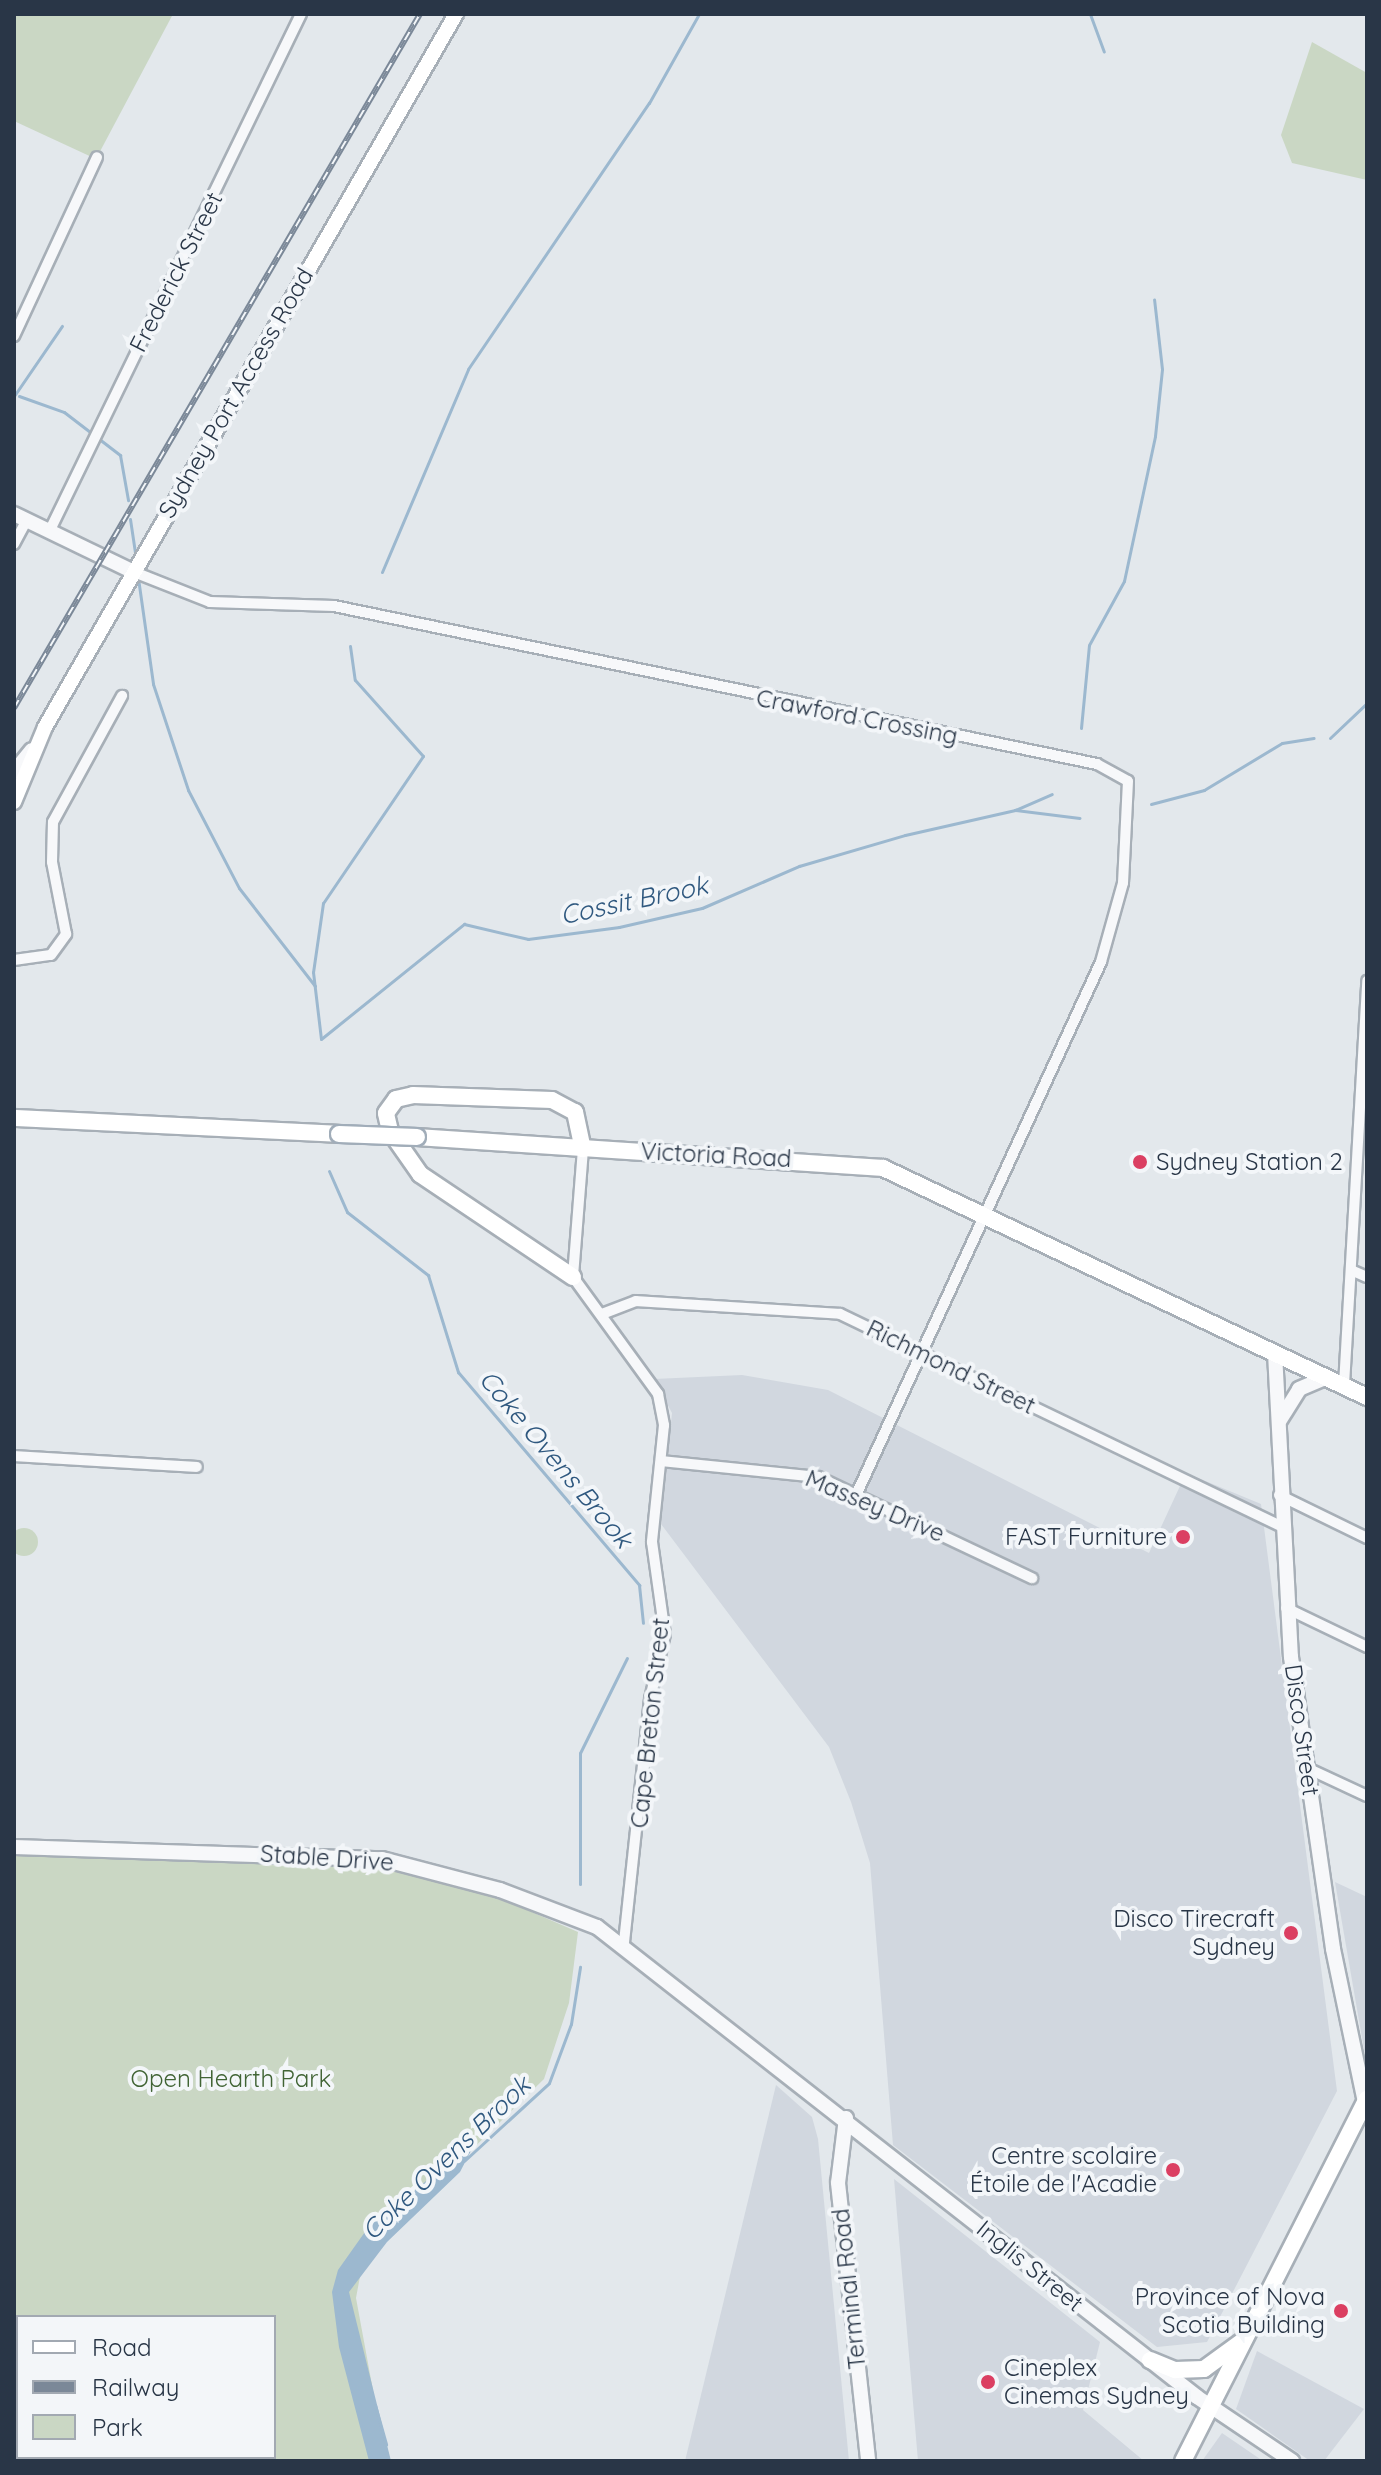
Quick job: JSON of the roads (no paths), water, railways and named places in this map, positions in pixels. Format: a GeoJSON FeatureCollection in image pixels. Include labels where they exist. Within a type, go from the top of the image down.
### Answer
{"type":"FeatureCollection","features":[{"type":"Feature","properties":{"kind":"main road","name":"Sydney Port Access Road"},"geometry":{"type":"LineString","coordinates":[[32,750],[456,14]]}},
{"type":"Feature","properties":{"kind":"main road"},"geometry":{"type":"LineString","coordinates":[[14,802],[32,750]]}},
{"type":"Feature","properties":{"kind":"main road"},"geometry":{"type":"LineString","coordinates":[[573,1277],[420,1174],[390,1131],[386,1113],[396,1099],[413,1095],[552,1100],[575,1112],[583,1149]]}},
{"type":"Feature","properties":{"kind":"main road","name":"Victoria Road"},"geometry":{"type":"LineString","coordinates":[[22,1119],[857,1162],[910,1177],[1367,1397]]}},
{"type":"Feature","properties":{"kind":"main road"},"geometry":{"type":"LineString","coordinates":[[1183,2461],[1366,2101]]}},
{"type":"Feature","properties":{"kind":"main road"},"geometry":{"type":"LineString","coordinates":[[1150,2360],[1175,2370],[1204,2369],[1248,2336]]}},
{"type":"Feature","properties":{"kind":"street","name":"Frederick Street"},"geometry":{"type":"LineString","coordinates":[[50,530],[301,14]]}},
{"type":"Feature","properties":{"kind":"street"},"geometry":{"type":"LineString","coordinates":[[14,336],[97,157]]}},
{"type":"Feature","properties":{"kind":"street"},"geometry":{"type":"LineString","coordinates":[[14,544],[21,517],[134,572]]}},
{"type":"Feature","properties":{"kind":"street","name":"Crawford Crossing"},"geometry":{"type":"LineString","coordinates":[[134,572],[210,602],[334,606],[1114,770],[1128,781],[1130,800],[1116,916],[1101,962],[982,1213],[857,1493]]}},
{"type":"Feature","properties":{"kind":"street"},"geometry":{"type":"LineString","coordinates":[[14,960],[51,955],[66,934],[49,841],[53,822],[78,765],[122,696]]}},
{"type":"Feature","properties":{"kind":"street","name":"Sydney Port Access Road"},"geometry":{"type":"LineString","coordinates":[[14,772],[32,750]]}},
{"type":"Feature","properties":{"kind":"street"},"geometry":{"type":"LineString","coordinates":[[1344,1385],[1364,1135],[1367,981]]}},
{"type":"Feature","properties":{"kind":"street"},"geometry":{"type":"LineString","coordinates":[[573,1277],[583,1149]]}},
{"type":"Feature","properties":{"kind":"street"},"geometry":{"type":"LineString","coordinates":[[1351,1270],[1367,1277]]}},
{"type":"Feature","properties":{"kind":"street","name":"Cape Breton Street"},"geometry":{"type":"LineString","coordinates":[[573,1277],[658,1394],[661,1461],[652,1542],[665,1634],[650,1699],[624,1943]]}},
{"type":"Feature","properties":{"kind":"street","name":"Richmond Street"},"geometry":{"type":"LineString","coordinates":[[602,1314],[628,1301],[811,1310],[853,1319],[1280,1526]]}},
{"type":"Feature","properties":{"kind":"street","name":"Disco Street"},"geometry":{"type":"LineString","coordinates":[[1275,1353],[1285,1608],[1307,1768],[1366,2101]]}},
{"type":"Feature","properties":{"kind":"street"},"geometry":{"type":"LineString","coordinates":[[1278,1424],[1299,1389],[1327,1377]]}},
{"type":"Feature","properties":{"kind":"street"},"geometry":{"type":"LineString","coordinates":[[14,1456],[197,1467]]}},
{"type":"Feature","properties":{"kind":"street","name":"Massey Drive"},"geometry":{"type":"LineString","coordinates":[[661,1461],[799,1472],[857,1493],[1032,1578]]}},
{"type":"Feature","properties":{"kind":"street"},"geometry":{"type":"LineString","coordinates":[[1279,1495],[1367,1538]]}},
{"type":"Feature","properties":{"kind":"street"},"geometry":{"type":"LineString","coordinates":[[1285,1608],[1367,1647]]}},
{"type":"Feature","properties":{"kind":"street"},"geometry":{"type":"LineString","coordinates":[[1307,1768],[1367,1796]]}},
{"type":"Feature","properties":{"kind":"street","name":"Stable Drive"},"geometry":{"type":"LineString","coordinates":[[14,1847],[382,1859],[500,1890],[624,1943]]}},
{"type":"Feature","properties":{"kind":"street","name":"Inglis Street"},"geometry":{"type":"LineString","coordinates":[[624,1943],[1209,2406],[1292,2461]]}},
{"type":"Feature","properties":{"kind":"street","name":"Terminal Road"},"geometry":{"type":"LineString","coordinates":[[846,2118],[838,2183],[868,2461]]}},
{"type":"Feature","properties":{"kind":"water"},"geometry":{"type":"Polygon","coordinates":[[[474,2145],[460,2172],[387,2242],[349,2292],[391,2461],[369,2461],[339,2347],[332,2292],[338,2270],[372,2222],[474,2145]]]}},
{"type":"Feature","properties":{"kind":"waterway"},"geometry":{"type":"LineString","coordinates":[[382,572],[468,369],[649,103],[699,14]]}},
{"type":"Feature","properties":{"kind":"waterway"},"geometry":{"type":"LineString","coordinates":[[1090,14],[1104,52]]}},
{"type":"Feature","properties":{"kind":"waterway"},"geometry":{"type":"LineString","coordinates":[[1081,728],[1089,645],[1124,581],[1155,436],[1162,369],[1154,299]]}},
{"type":"Feature","properties":{"kind":"waterway"},"geometry":{"type":"LineString","coordinates":[[14,396],[62,326]]}},
{"type":"Feature","properties":{"kind":"waterway"},"geometry":{"type":"LineString","coordinates":[[19,396],[64,412],[120,455],[128,500]]}},
{"type":"Feature","properties":{"kind":"waterway"},"geometry":{"type":"LineString","coordinates":[[130,519],[136,559]]}},
{"type":"Feature","properties":{"kind":"waterway"},"geometry":{"type":"LineString","coordinates":[[138,578],[153,684],[188,790],[239,888],[315,986]]}},
{"type":"Feature","properties":{"kind":"waterway","name":"Cossit Brook"},"geometry":{"type":"LineString","coordinates":[[350,646],[355,680],[423,756],[323,903],[313,972],[321,1039],[464,924],[528,939],[619,927],[702,908],[799,866],[905,835],[1015,810],[1080,818]]}},
{"type":"Feature","properties":{"kind":"waterway","name":"Cossit Brook"},"geometry":{"type":"LineString","coordinates":[[1330,738],[1367,703]]}},
{"type":"Feature","properties":{"kind":"waterway","name":"Cossit Brook"},"geometry":{"type":"LineString","coordinates":[[1151,804],[1204,790],[1282,743],[1314,738]]}},
{"type":"Feature","properties":{"kind":"waterway"},"geometry":{"type":"LineString","coordinates":[[1015,810],[1052,794]]}},
{"type":"Feature","properties":{"kind":"waterway","name":"Coke Ovens Brook"},"geometry":{"type":"LineString","coordinates":[[329,1171],[347,1212],[428,1275],[458,1372],[639,1585],[643,1623]]}},
{"type":"Feature","properties":{"kind":"waterway","name":"Coke Ovens Brook"},"geometry":{"type":"LineString","coordinates":[[580,1884],[580,1753],[627,1658]]}},
{"type":"Feature","properties":{"kind":"waterway","name":"Coke Ovens Brook"},"geometry":{"type":"LineString","coordinates":[[464,2161],[549,2083],[571,2024],[580,1967]]}},
{"type":"Feature","properties":{"kind":"waterway","name":"Coke Ovens Brook"},"geometry":{"type":"LineString","coordinates":[[375,2405],[386,2444]]}},
{"type":"Feature","properties":{"kind":"railway"},"geometry":{"type":"LineString","coordinates":[[14,708],[420,14]]}},
{"type":"Feature","properties":{"kind":"place","name":"Sydney Station 2"},"geometry":{"type":"Point","coordinates":[1140,1162]}},
{"type":"Feature","properties":{"kind":"place","name":"FAST Furniture"},"geometry":{"type":"Point","coordinates":[1183,1537]}},
{"type":"Feature","properties":{"kind":"place","name":"Disco Tirecraft Sydney"},"geometry":{"type":"Point","coordinates":[1291,1933]}},
{"type":"Feature","properties":{"kind":"place","name":"Centre scolaire Étoile de l'Acadie"},"geometry":{"type":"Point","coordinates":[1173,2170]}},
{"type":"Feature","properties":{"kind":"place","name":"Province of Nova Scotia Building"},"geometry":{"type":"Point","coordinates":[1341,2311]}},
{"type":"Feature","properties":{"kind":"place","name":"Cineplex Cinemas Sydney"},"geometry":{"type":"Point","coordinates":[988,2382]}},
{"type":"Feature","properties":{"kind":"park label","name":"Open Hearth Park"},"geometry":{"type":"Point","coordinates":[231,2079]}}]}
